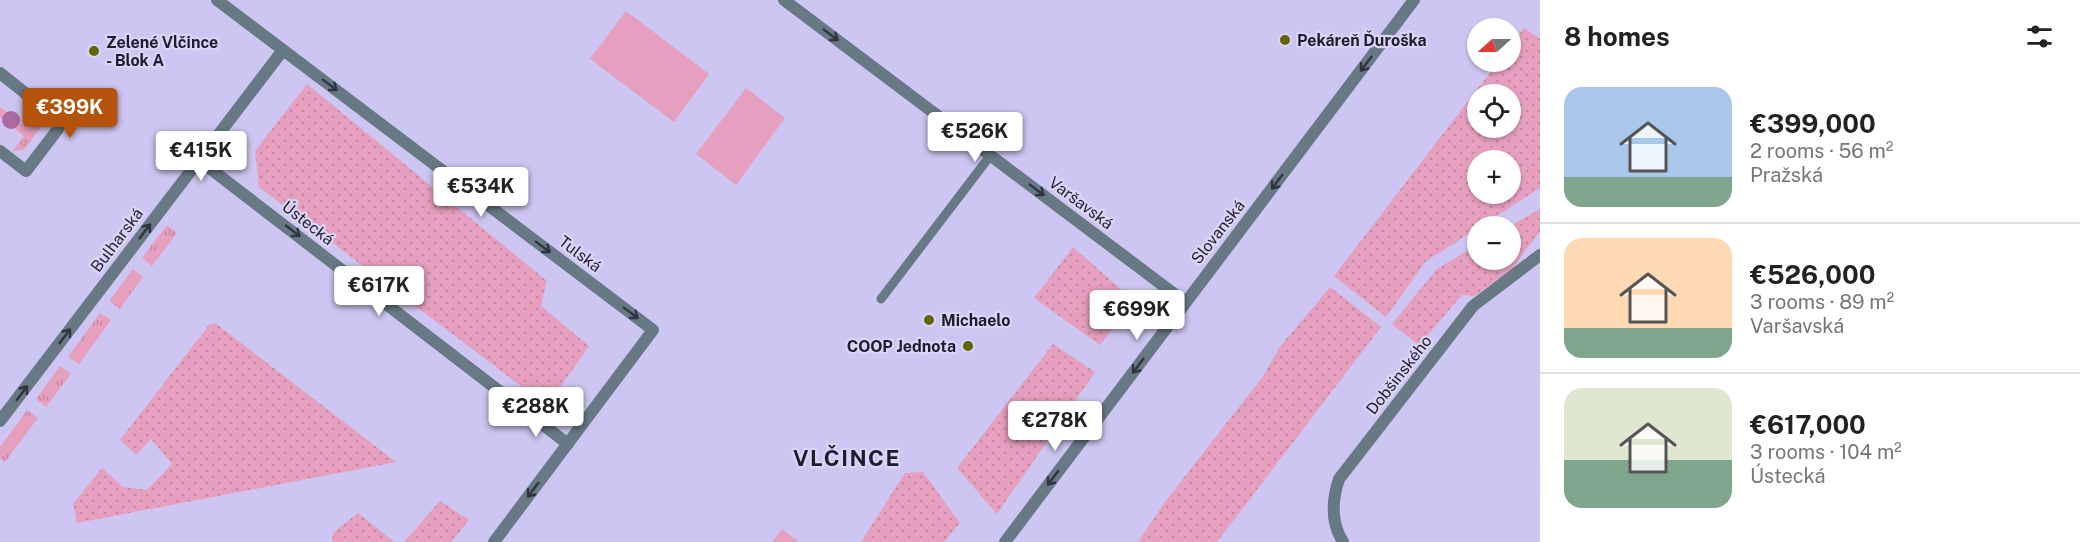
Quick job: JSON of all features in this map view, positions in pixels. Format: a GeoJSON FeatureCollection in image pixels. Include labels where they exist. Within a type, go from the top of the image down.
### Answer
{"type":"FeatureCollection","features":[{"type":"Feature","properties":{"kind":"street","name":"Tulská"},"geometry":{"type":"LineString","coordinates":[[217,0],[654,330],[494,542]]}},
{"type":"Feature","properties":{"kind":"street","name":"Varšavská"},"geometry":{"type":"LineString","coordinates":[[784,0],[1185,302]]}},
{"type":"Feature","properties":{"kind":"street","name":"Slovanská"},"geometry":{"type":"LineString","coordinates":[[1005,542],[1414,0]]}},
{"type":"Feature","properties":{"kind":"street","name":"Bulharská"},"geometry":{"type":"LineString","coordinates":[[0,421],[283,50]]}},
{"type":"Feature","properties":{"kind":"street"},"geometry":{"type":"LineString","coordinates":[[0,73],[59,120],[58,129],[26,171],[0,151]]}},
{"type":"Feature","properties":{"kind":"street","name":"Ústecká"},"geometry":{"type":"LineString","coordinates":[[199,160],[568,444]]}},
{"type":"Feature","properties":{"kind":"street","name":"Dobšinského"},"geometry":{"type":"LineString","coordinates":[[1343,542],[1338,534],[1334,513],[1335,492],[1339,479],[1473,306],[1540,255]]}},
{"type":"Feature","properties":{"kind":"lane"},"geometry":{"type":"LineString","coordinates":[[881,299],[990,156]]}},
{"type":"Feature","properties":{"kind":"green space"},"geometry":{"type":"Polygon","coordinates":[[[626,11],[709,74],[674,122],[590,59],[626,11]]]}},
{"type":"Feature","properties":{"kind":"green space"},"geometry":{"type":"Polygon","coordinates":[[[1524,28],[1540,39],[1540,188],[1521,200],[1521,150],[1467,150],[1467,204],[1515,204],[1496,216],[1467,216],[1467,235],[1425,262],[1386,317],[1334,276],[1467,102],[1467,138],[1521,138],[1521,84],[1481,84],[1490,72],[1521,72],[1521,32],[1524,28]]]}},
{"type":"Feature","properties":{"kind":"green space"},"geometry":{"type":"Polygon","coordinates":[[[307,84],[547,281],[541,306],[589,346],[547,406],[259,187],[255,151],[307,84]]]}},
{"type":"Feature","properties":{"kind":"green space"},"geometry":{"type":"Polygon","coordinates":[[[746,88],[785,118],[736,185],[696,154],[746,88]]]}},
{"type":"Feature","properties":{"kind":"green space"},"geometry":{"type":"Polygon","coordinates":[[[0,107],[30,130],[42,115],[45,121],[24,150],[12,151],[24,136],[0,117],[0,107]]]}},
{"type":"Feature","properties":{"kind":"green space"},"geometry":{"type":"Polygon","coordinates":[[[1540,209],[1540,231],[1521,257],[1521,220],[1540,209]]]}},
{"type":"Feature","properties":{"kind":"green space"},"geometry":{"type":"Polygon","coordinates":[[[167,225],[177,233],[152,266],[142,258],[167,225]]]}},
{"type":"Feature","properties":{"kind":"green space"},"geometry":{"type":"Polygon","coordinates":[[[1073,247],[1134,301],[1100,345],[1034,298],[1073,247]]]}},
{"type":"Feature","properties":{"kind":"green space"},"geometry":{"type":"Polygon","coordinates":[[[1467,251],[1467,270],[1511,270],[1474,296],[1462,295],[1419,345],[1392,324],[1437,269],[1467,251]]]}},
{"type":"Feature","properties":{"kind":"green space"},"geometry":{"type":"Polygon","coordinates":[[[133,269],[143,277],[120,309],[109,301],[133,269]]]}},
{"type":"Feature","properties":{"kind":"green space"},"geometry":{"type":"Polygon","coordinates":[[[1330,287],[1381,327],[1217,542],[1138,542],[1165,502],[1264,375],[1279,348],[1330,287]]]}},
{"type":"Feature","properties":{"kind":"green space"},"geometry":{"type":"Polygon","coordinates":[[[100,313],[111,320],[79,364],[68,357],[100,313]]]}},
{"type":"Feature","properties":{"kind":"green space"},"geometry":{"type":"Polygon","coordinates":[[[215,323],[396,462],[77,523],[73,504],[102,468],[123,487],[147,490],[172,464],[151,439],[136,455],[120,440],[209,325],[215,323]]]}},
{"type":"Feature","properties":{"kind":"green space"},"geometry":{"type":"Polygon","coordinates":[[[1053,344],[1095,372],[997,514],[957,468],[1053,344]]]}},
{"type":"Feature","properties":{"kind":"green space"},"geometry":{"type":"Polygon","coordinates":[[[60,366],[71,374],[46,407],[36,399],[60,366]]]}},
{"type":"Feature","properties":{"kind":"green space"},"geometry":{"type":"Polygon","coordinates":[[[27,410],[38,418],[5,462],[0,458],[0,447],[27,410]]]}},
{"type":"Feature","properties":{"kind":"green space"},"geometry":{"type":"Polygon","coordinates":[[[923,472],[960,523],[944,542],[861,542],[905,473],[923,472]]]}},
{"type":"Feature","properties":{"kind":"green space"},"geometry":{"type":"Polygon","coordinates":[[[440,501],[469,520],[451,542],[404,542],[440,501]]]}},
{"type":"Feature","properties":{"kind":"green space"},"geometry":{"type":"Polygon","coordinates":[[[358,513],[394,542],[332,542],[333,533],[358,513]]]}},
{"type":"Feature","properties":{"kind":"green space"},"geometry":{"type":"Polygon","coordinates":[[[782,529],[799,542],[772,542],[782,529]]]}},
{"type":"Feature","properties":{"kind":"place","name":"Pekáreň Ďuroška"},"geometry":{"type":"Point","coordinates":[1285,40]}},
{"type":"Feature","properties":{"kind":"place","name":"Zelené Vlčince - Blok A"},"geometry":{"type":"Point","coordinates":[94,51]}},
{"type":"Feature","properties":{"kind":"place","name":"Michaelo"},"geometry":{"type":"Point","coordinates":[929,320]}},
{"type":"Feature","properties":{"kind":"place","name":"COOP Jednota"},"geometry":{"type":"Point","coordinates":[968,346]}},
{"type":"Feature","properties":{"kind":"district","name":"VLČINCE"},"geometry":{"type":"Point","coordinates":[847,458]}}]}
